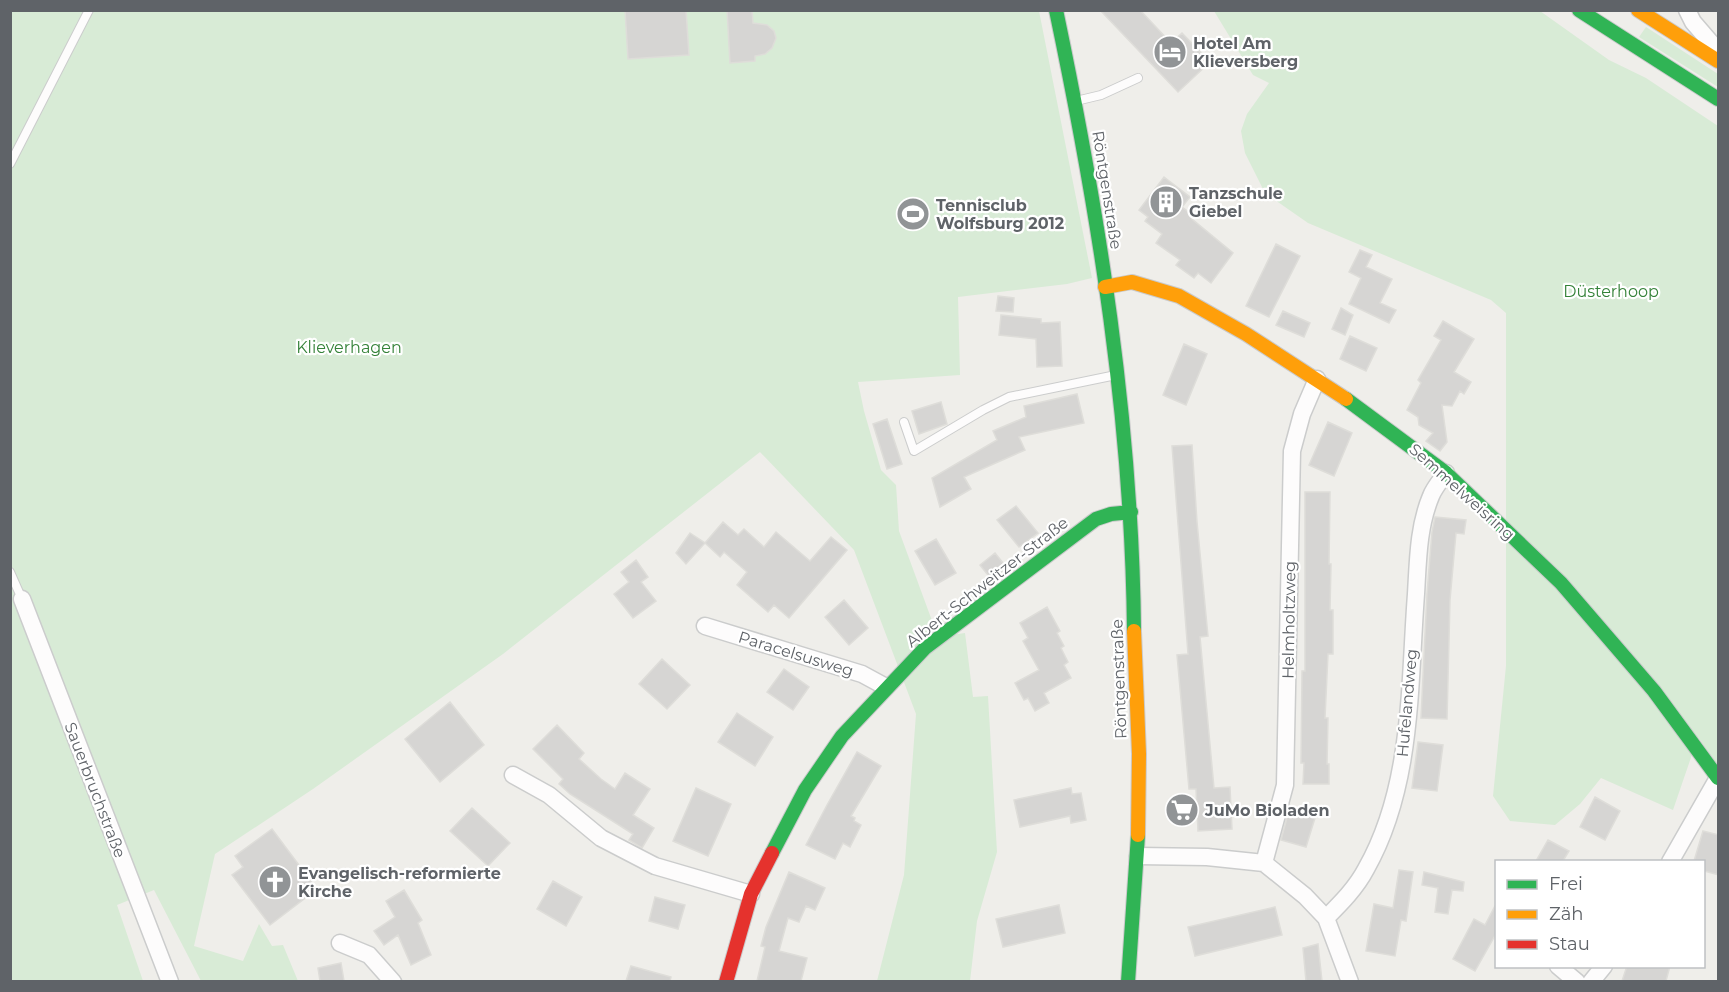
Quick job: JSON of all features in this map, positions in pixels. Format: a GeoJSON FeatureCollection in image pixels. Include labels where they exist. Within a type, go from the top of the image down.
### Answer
{"type":"FeatureCollection","features":[{"type":"Feature","properties":{"kind":"street","name":"Röntgenstraße"},"geometry":{"type":"LineString","coordinates":[[1056,10],[1075,101],[1105,287],[1118,375],[1131,512],[1139,764],[1138,856],[1128,981]]}},
{"type":"Feature","properties":{"kind":"street"},"geometry":{"type":"LineString","coordinates":[[1638,10],[1719,61]]}},
{"type":"Feature","properties":{"kind":"street"},"geometry":{"type":"LineString","coordinates":[[1686,10],[1693,22],[1719,51]]}},
{"type":"Feature","properties":{"kind":"street"},"geometry":{"type":"LineString","coordinates":[[1586,12],[1719,99]]}},
{"type":"Feature","properties":{"kind":"street","name":"Semmelweisring"},"geometry":{"type":"LineString","coordinates":[[1105,287],[1132,282],[1179,296],[1246,334],[1317,379],[1446,473],[1561,583],[1654,691],[1718,778]]}},
{"type":"Feature","properties":{"kind":"street","name":"Helmholtzweg"},"geometry":{"type":"LineString","coordinates":[[1264,863],[1285,785],[1292,451],[1302,414],[1317,379]]}},
{"type":"Feature","properties":{"kind":"street","name":"Hufelandweg"},"geometry":{"type":"LineString","coordinates":[[1326,918],[1348,895],[1366,870],[1389,821],[1400,780],[1406,735],[1421,528],[1431,494],[1446,473]]}},
{"type":"Feature","properties":{"kind":"street","name":"Albert-Schweitzer-Straße"},"geometry":{"type":"LineString","coordinates":[[726,981],[751,894],[805,790],[842,736],[886,687],[938,638],[1096,519],[1111,514],[1131,512]]}},
{"type":"Feature","properties":{"kind":"street","name":"Sauerbruchstraße"},"geometry":{"type":"LineString","coordinates":[[22,599],[170,981]]}},
{"type":"Feature","properties":{"kind":"street","name":"Paracelsusweg"},"geometry":{"type":"LineString","coordinates":[[705,626],[862,674],[886,687]]}},
{"type":"Feature","properties":{"kind":"street"},"geometry":{"type":"LineString","coordinates":[[513,775],[549,795],[601,838],[655,866],[751,894]]}},
{"type":"Feature","properties":{"kind":"street"},"geometry":{"type":"LineString","coordinates":[[1671,860],[1718,778]]}},
{"type":"Feature","properties":{"kind":"street"},"geometry":{"type":"LineString","coordinates":[[1138,856],[1207,857],[1264,863],[1305,896],[1326,918],[1350,981]]}},
{"type":"Feature","properties":{"kind":"street"},"geometry":{"type":"LineString","coordinates":[[340,943],[369,955],[393,981]]}},
{"type":"Feature","properties":{"kind":"street"},"geometry":{"type":"LineString","coordinates":[[1561,968],[1577,981]]}},
{"type":"Feature","properties":{"kind":"street"},"geometry":{"type":"LineString","coordinates":[[1591,981],[1602,968]]}},
{"type":"Feature","properties":{"kind":"lane"},"geometry":{"type":"LineString","coordinates":[[10,164],[89,10]]}},
{"type":"Feature","properties":{"kind":"lane"},"geometry":{"type":"LineString","coordinates":[[1075,101],[1101,95],[1138,78]]}},
{"type":"Feature","properties":{"kind":"lane"},"geometry":{"type":"LineString","coordinates":[[904,422],[914,451],[1009,397],[1118,375]]}},
{"type":"Feature","properties":{"kind":"lane"},"geometry":{"type":"LineString","coordinates":[[10,572],[22,599]]}},
{"type":"Feature","properties":{"kind":"green space","name":"Klieverhagen"},"geometry":{"type":"Polygon","coordinates":[[[10,11],[1039,11],[1092,278],[1067,284],[958,297],[960,375],[858,382],[881,470],[896,485],[899,531],[938,637],[965,633],[973,697],[988,696],[997,852],[977,921],[970,981],[877,981],[904,875],[916,714],[854,550],[760,452],[503,654],[313,789],[215,854],[194,946],[243,961],[259,924],[272,946],[283,945],[298,981],[201,981],[154,890],[117,905],[143,981],[11,981],[10,11]]]}},
{"type":"Feature","properties":{"kind":"green space","name":"Düsterhoop"},"geometry":{"type":"Polygon","coordinates":[[[1214,11],[1540,11],[1609,60],[1646,78],[1718,126],[1718,765],[1698,737],[1673,810],[1601,778],[1580,804],[1555,825],[1510,821],[1493,796],[1506,666],[1506,313],[1491,300],[1308,223],[1265,193],[1245,153],[1241,131],[1247,114],[1269,83],[1253,75],[1214,11]]]}},
{"type":"Feature","properties":{"kind":"green space"},"geometry":{"type":"Polygon","coordinates":[[[1646,27],[1718,74],[1718,87],[1639,37],[1646,27]]]}},
{"type":"Feature","properties":{"kind":"building"},"geometry":{"type":"Polygon","coordinates":[[[625,10],[686,10],[689,55],[628,59],[625,10]]]}},
{"type":"Feature","properties":{"kind":"building"},"geometry":{"type":"Polygon","coordinates":[[[727,10],[752,10],[753,23],[767,25],[774,31],[776,38],[772,48],[765,54],[755,56],[755,61],[730,63],[727,10]]]}},
{"type":"Feature","properties":{"kind":"building","name":"Hotel Am Klieversberg"},"geometry":{"type":"Polygon","coordinates":[[[1100,10],[1140,10],[1171,43],[1182,33],[1210,62],[1178,92],[1100,10]]]}},
{"type":"Feature","properties":{"kind":"building"},"geometry":{"type":"Polygon","coordinates":[[[1164,177],[1190,197],[1182,207],[1194,216],[1192,219],[1233,253],[1211,283],[1198,273],[1194,278],[1176,265],[1180,260],[1156,243],[1162,234],[1145,221],[1148,217],[1139,210],[1164,177]]]}},
{"type":"Feature","properties":{"kind":"building"},"geometry":{"type":"Polygon","coordinates":[[[1276,244],[1300,256],[1269,317],[1246,306],[1276,244]]]}},
{"type":"Feature","properties":{"kind":"building"},"geometry":{"type":"Polygon","coordinates":[[[1360,250],[1372,255],[1366,267],[1392,279],[1380,303],[1396,310],[1389,323],[1349,304],[1361,278],[1349,272],[1360,250]]]}},
{"type":"Feature","properties":{"kind":"building"},"geometry":{"type":"Polygon","coordinates":[[[998,296],[1014,298],[1013,312],[996,311],[998,296]]]}},
{"type":"Feature","properties":{"kind":"building"},"geometry":{"type":"Polygon","coordinates":[[[1341,308],[1353,315],[1345,335],[1332,329],[1341,308]]]}},
{"type":"Feature","properties":{"kind":"building"},"geometry":{"type":"Polygon","coordinates":[[[1283,311],[1310,323],[1304,337],[1276,325],[1283,311]]]}},
{"type":"Feature","properties":{"kind":"building"},"geometry":{"type":"Polygon","coordinates":[[[1001,315],[1041,319],[1041,323],[1060,322],[1062,366],[1037,367],[1036,339],[999,335],[1001,315]]]}},
{"type":"Feature","properties":{"kind":"building"},"geometry":{"type":"Polygon","coordinates":[[[1443,321],[1474,339],[1454,372],[1471,382],[1464,394],[1460,391],[1452,406],[1442,405],[1447,442],[1440,451],[1426,441],[1433,433],[1419,425],[1418,417],[1407,410],[1421,383],[1418,380],[1441,340],[1434,336],[1443,321]]]}},
{"type":"Feature","properties":{"kind":"building"},"geometry":{"type":"Polygon","coordinates":[[[1350,336],[1377,348],[1366,371],[1340,359],[1350,336]]]}},
{"type":"Feature","properties":{"kind":"building"},"geometry":{"type":"Polygon","coordinates":[[[1184,344],[1207,354],[1186,405],[1163,395],[1184,344]]]}},
{"type":"Feature","properties":{"kind":"building"},"geometry":{"type":"Polygon","coordinates":[[[1077,394],[1084,423],[1019,437],[1025,450],[964,477],[971,489],[940,507],[932,478],[997,440],[993,431],[1026,417],[1024,406],[1077,394]]]}},
{"type":"Feature","properties":{"kind":"building"},"geometry":{"type":"Polygon","coordinates":[[[941,402],[947,424],[919,434],[912,411],[941,402]]]}},
{"type":"Feature","properties":{"kind":"building"},"geometry":{"type":"Polygon","coordinates":[[[887,419],[902,464],[887,469],[873,424],[887,419]]]}},
{"type":"Feature","properties":{"kind":"building"},"geometry":{"type":"Polygon","coordinates":[[[1328,422],[1352,433],[1334,476],[1309,465],[1328,422]]]}},
{"type":"Feature","properties":{"kind":"building"},"geometry":{"type":"Polygon","coordinates":[[[1192,445],[1208,636],[1200,637],[1214,788],[1230,787],[1232,829],[1198,831],[1196,789],[1189,789],[1177,655],[1188,654],[1172,446],[1192,445]]]}},
{"type":"Feature","properties":{"kind":"building"},"geometry":{"type":"Polygon","coordinates":[[[1305,492],[1330,492],[1329,564],[1331,564],[1330,610],[1333,610],[1333,654],[1328,654],[1325,718],[1328,718],[1329,784],[1303,784],[1304,763],[1301,763],[1302,671],[1305,671],[1305,492]]]}},
{"type":"Feature","properties":{"kind":"building"},"geometry":{"type":"Polygon","coordinates":[[[1016,506],[1038,533],[1019,547],[997,520],[1016,506]]]}},
{"type":"Feature","properties":{"kind":"building"},"geometry":{"type":"Polygon","coordinates":[[[1435,517],[1466,520],[1464,534],[1456,533],[1450,600],[1447,719],[1421,718],[1427,594],[1435,517]]]}},
{"type":"Feature","properties":{"kind":"building"},"geometry":{"type":"Polygon","coordinates":[[[723,522],[738,535],[744,529],[764,547],[776,532],[810,561],[831,537],[847,550],[789,618],[774,605],[768,612],[737,585],[747,572],[724,552],[720,557],[705,543],[723,522]]]}},
{"type":"Feature","properties":{"kind":"building"},"geometry":{"type":"Polygon","coordinates":[[[690,533],[705,543],[686,564],[676,553],[690,533]]]}},
{"type":"Feature","properties":{"kind":"building"},"geometry":{"type":"Polygon","coordinates":[[[936,539],[956,573],[935,585],[915,551],[936,539]]]}},
{"type":"Feature","properties":{"kind":"building"},"geometry":{"type":"Polygon","coordinates":[[[995,553],[1007,568],[992,580],[980,565],[995,553]]]}},
{"type":"Feature","properties":{"kind":"building"},"geometry":{"type":"Polygon","coordinates":[[[636,560],[648,577],[641,582],[656,601],[633,618],[614,594],[629,582],[621,572],[636,560]]]}},
{"type":"Feature","properties":{"kind":"building"},"geometry":{"type":"Polygon","coordinates":[[[844,600],[868,628],[849,645],[825,617],[844,600]]]}},
{"type":"Feature","properties":{"kind":"building"},"geometry":{"type":"Polygon","coordinates":[[[1047,607],[1060,631],[1057,633],[1064,646],[1061,648],[1068,662],[1064,665],[1071,678],[1044,693],[1049,703],[1035,711],[1028,698],[1024,700],[1015,683],[1039,670],[1023,641],[1028,638],[1020,623],[1047,607]]]}},
{"type":"Feature","properties":{"kind":"building"},"geometry":{"type":"Polygon","coordinates":[[[662,659],[690,685],[667,709],[639,684],[662,659]]]}},
{"type":"Feature","properties":{"kind":"building"},"geometry":{"type":"Polygon","coordinates":[[[784,669],[809,687],[793,710],[767,692],[784,669]]]}},
{"type":"Feature","properties":{"kind":"building"},"geometry":{"type":"Polygon","coordinates":[[[450,702],[484,745],[440,782],[405,739],[450,702]]]}},
{"type":"Feature","properties":{"kind":"building"},"geometry":{"type":"Polygon","coordinates":[[[737,713],[773,737],[755,766],[718,742],[737,713]]]}},
{"type":"Feature","properties":{"kind":"building"},"geometry":{"type":"Polygon","coordinates":[[[557,725],[584,753],[579,759],[615,789],[625,773],[650,789],[633,815],[654,828],[642,848],[629,840],[633,834],[570,794],[559,784],[563,779],[533,749],[557,725]]]}},
{"type":"Feature","properties":{"kind":"building"},"geometry":{"type":"Polygon","coordinates":[[[1418,742],[1443,745],[1437,791],[1412,788],[1418,742]]]}},
{"type":"Feature","properties":{"kind":"building"},"geometry":{"type":"Polygon","coordinates":[[[857,752],[881,766],[851,816],[861,825],[850,847],[843,843],[835,859],[806,845],[857,752]]]}},
{"type":"Feature","properties":{"kind":"building"},"geometry":{"type":"Polygon","coordinates":[[[696,788],[731,804],[708,856],[673,841],[696,788]]]}},
{"type":"Feature","properties":{"kind":"building"},"geometry":{"type":"Polygon","coordinates":[[[1071,788],[1072,794],[1081,793],[1086,820],[1071,823],[1070,816],[1020,827],[1014,800],[1071,788]]]}},
{"type":"Feature","properties":{"kind":"building"},"geometry":{"type":"Polygon","coordinates":[[[1595,797],[1620,811],[1605,840],[1580,827],[1595,797]]]}},
{"type":"Feature","properties":{"kind":"building"},"geometry":{"type":"Polygon","coordinates":[[[472,808],[510,843],[488,866],[450,831],[472,808]]]}},
{"type":"Feature","properties":{"kind":"building"},"geometry":{"type":"Polygon","coordinates":[[[1289,810],[1315,818],[1306,847],[1281,840],[1289,810]]]}},
{"type":"Feature","properties":{"kind":"building","name":"Evangelisch-reformierte Kirche"},"geometry":{"type":"Polygon","coordinates":[[[272,829],[317,889],[270,925],[232,875],[243,867],[235,856],[272,829]]]}},
{"type":"Feature","properties":{"kind":"building"},"geometry":{"type":"Polygon","coordinates":[[[1703,831],[1719,835],[1719,875],[1705,871],[1705,860],[1694,860],[1703,831]]]}},
{"type":"Feature","properties":{"kind":"building"},"geometry":{"type":"Polygon","coordinates":[[[1548,840],[1569,851],[1564,860],[1537,860],[1548,840]]]}},
{"type":"Feature","properties":{"kind":"building"},"geometry":{"type":"Polygon","coordinates":[[[1399,870],[1413,872],[1406,921],[1401,920],[1395,956],[1366,951],[1374,904],[1393,908],[1399,870]]]}},
{"type":"Feature","properties":{"kind":"building"},"geometry":{"type":"Polygon","coordinates":[[[789,872],[825,888],[815,910],[806,906],[799,922],[788,918],[779,951],[807,958],[801,981],[757,981],[765,947],[761,946],[766,927],[789,872]]]}},
{"type":"Feature","properties":{"kind":"building"},"geometry":{"type":"Polygon","coordinates":[[[1424,872],[1464,882],[1463,891],[1452,890],[1448,914],[1435,912],[1438,888],[1422,885],[1424,872]]]}},
{"type":"Feature","properties":{"kind":"building"},"geometry":{"type":"Polygon","coordinates":[[[553,881],[582,897],[566,926],[537,909],[553,881]]]}},
{"type":"Feature","properties":{"kind":"building"},"geometry":{"type":"Polygon","coordinates":[[[404,890],[422,920],[418,923],[431,955],[411,965],[398,935],[384,945],[374,931],[395,917],[386,901],[404,890]]]}},
{"type":"Feature","properties":{"kind":"building"},"geometry":{"type":"Polygon","coordinates":[[[655,897],[685,905],[678,929],[649,921],[655,897]]]}},
{"type":"Feature","properties":{"kind":"building"},"geometry":{"type":"Polygon","coordinates":[[[1059,905],[1065,933],[1003,947],[996,919],[1059,905]]]}},
{"type":"Feature","properties":{"kind":"building"},"geometry":{"type":"Polygon","coordinates":[[[1495,906],[1495,936],[1475,971],[1453,959],[1474,919],[1485,925],[1495,906]]]}},
{"type":"Feature","properties":{"kind":"building"},"geometry":{"type":"Polygon","coordinates":[[[1275,907],[1282,935],[1195,956],[1188,927],[1275,907]]]}},
{"type":"Feature","properties":{"kind":"building"},"geometry":{"type":"Polygon","coordinates":[[[1318,944],[1322,981],[1306,981],[1303,948],[1318,944]]]}},
{"type":"Feature","properties":{"kind":"building"},"geometry":{"type":"Polygon","coordinates":[[[341,963],[344,981],[320,981],[318,968],[341,963]]]}},
{"type":"Feature","properties":{"kind":"building"},"geometry":{"type":"Polygon","coordinates":[[[631,966],[671,977],[670,981],[626,981],[631,966]]]}},
{"type":"Feature","properties":{"kind":"building"},"geometry":{"type":"Polygon","coordinates":[[[1626,968],[1669,968],[1666,981],[1622,981],[1626,968]]]}},
{"type":"Feature","properties":{"kind":"traffic: fast"},"geometry":{"type":"LineString","coordinates":[[1056,10],[1099,241],[1120,396],[1132,552],[1134,631]]}},
{"type":"Feature","properties":{"kind":"traffic: fast"},"geometry":{"type":"LineString","coordinates":[[1579,10],[1718,99]]}},
{"type":"Feature","properties":{"kind":"traffic: fast"},"geometry":{"type":"LineString","coordinates":[[1346,399],[1446,473],[1561,583],[1654,691],[1718,778]]}},
{"type":"Feature","properties":{"kind":"traffic: fast"},"geometry":{"type":"LineString","coordinates":[[772,853],[805,790],[842,736],[925,648],[1096,519],[1111,514],[1131,512]]}},
{"type":"Feature","properties":{"kind":"traffic: fast"},"geometry":{"type":"LineString","coordinates":[[1128,982],[1138,835]]}},
{"type":"Feature","properties":{"kind":"traffic: slow"},"geometry":{"type":"LineString","coordinates":[[1638,10],[1718,61]]}},
{"type":"Feature","properties":{"kind":"traffic: slow"},"geometry":{"type":"LineString","coordinates":[[1105,287],[1132,282],[1179,296],[1246,334],[1346,399]]}},
{"type":"Feature","properties":{"kind":"traffic: slow"},"geometry":{"type":"LineString","coordinates":[[1134,631],[1139,754],[1138,835]]}},
{"type":"Feature","properties":{"kind":"traffic: jam"},"geometry":{"type":"LineString","coordinates":[[726,982],[751,894],[772,853]]}},
{"type":"Feature","properties":{"kind":"place","name":"Hotel Am Klieversberg"},"geometry":{"type":"Point","coordinates":[1170,52]}},
{"type":"Feature","properties":{"kind":"place","name":"Tanzschule Giebel"},"geometry":{"type":"Point","coordinates":[1166,202]}},
{"type":"Feature","properties":{"kind":"place","name":"Tennisclub Wolfsburg 2012"},"geometry":{"type":"Point","coordinates":[913,214]}},
{"type":"Feature","properties":{"kind":"place","name":"JuMo Bioladen"},"geometry":{"type":"Point","coordinates":[1182,810]}},
{"type":"Feature","properties":{"kind":"place","name":"Evangelisch-reformierte Kirche"},"geometry":{"type":"Point","coordinates":[275,882]}}]}
